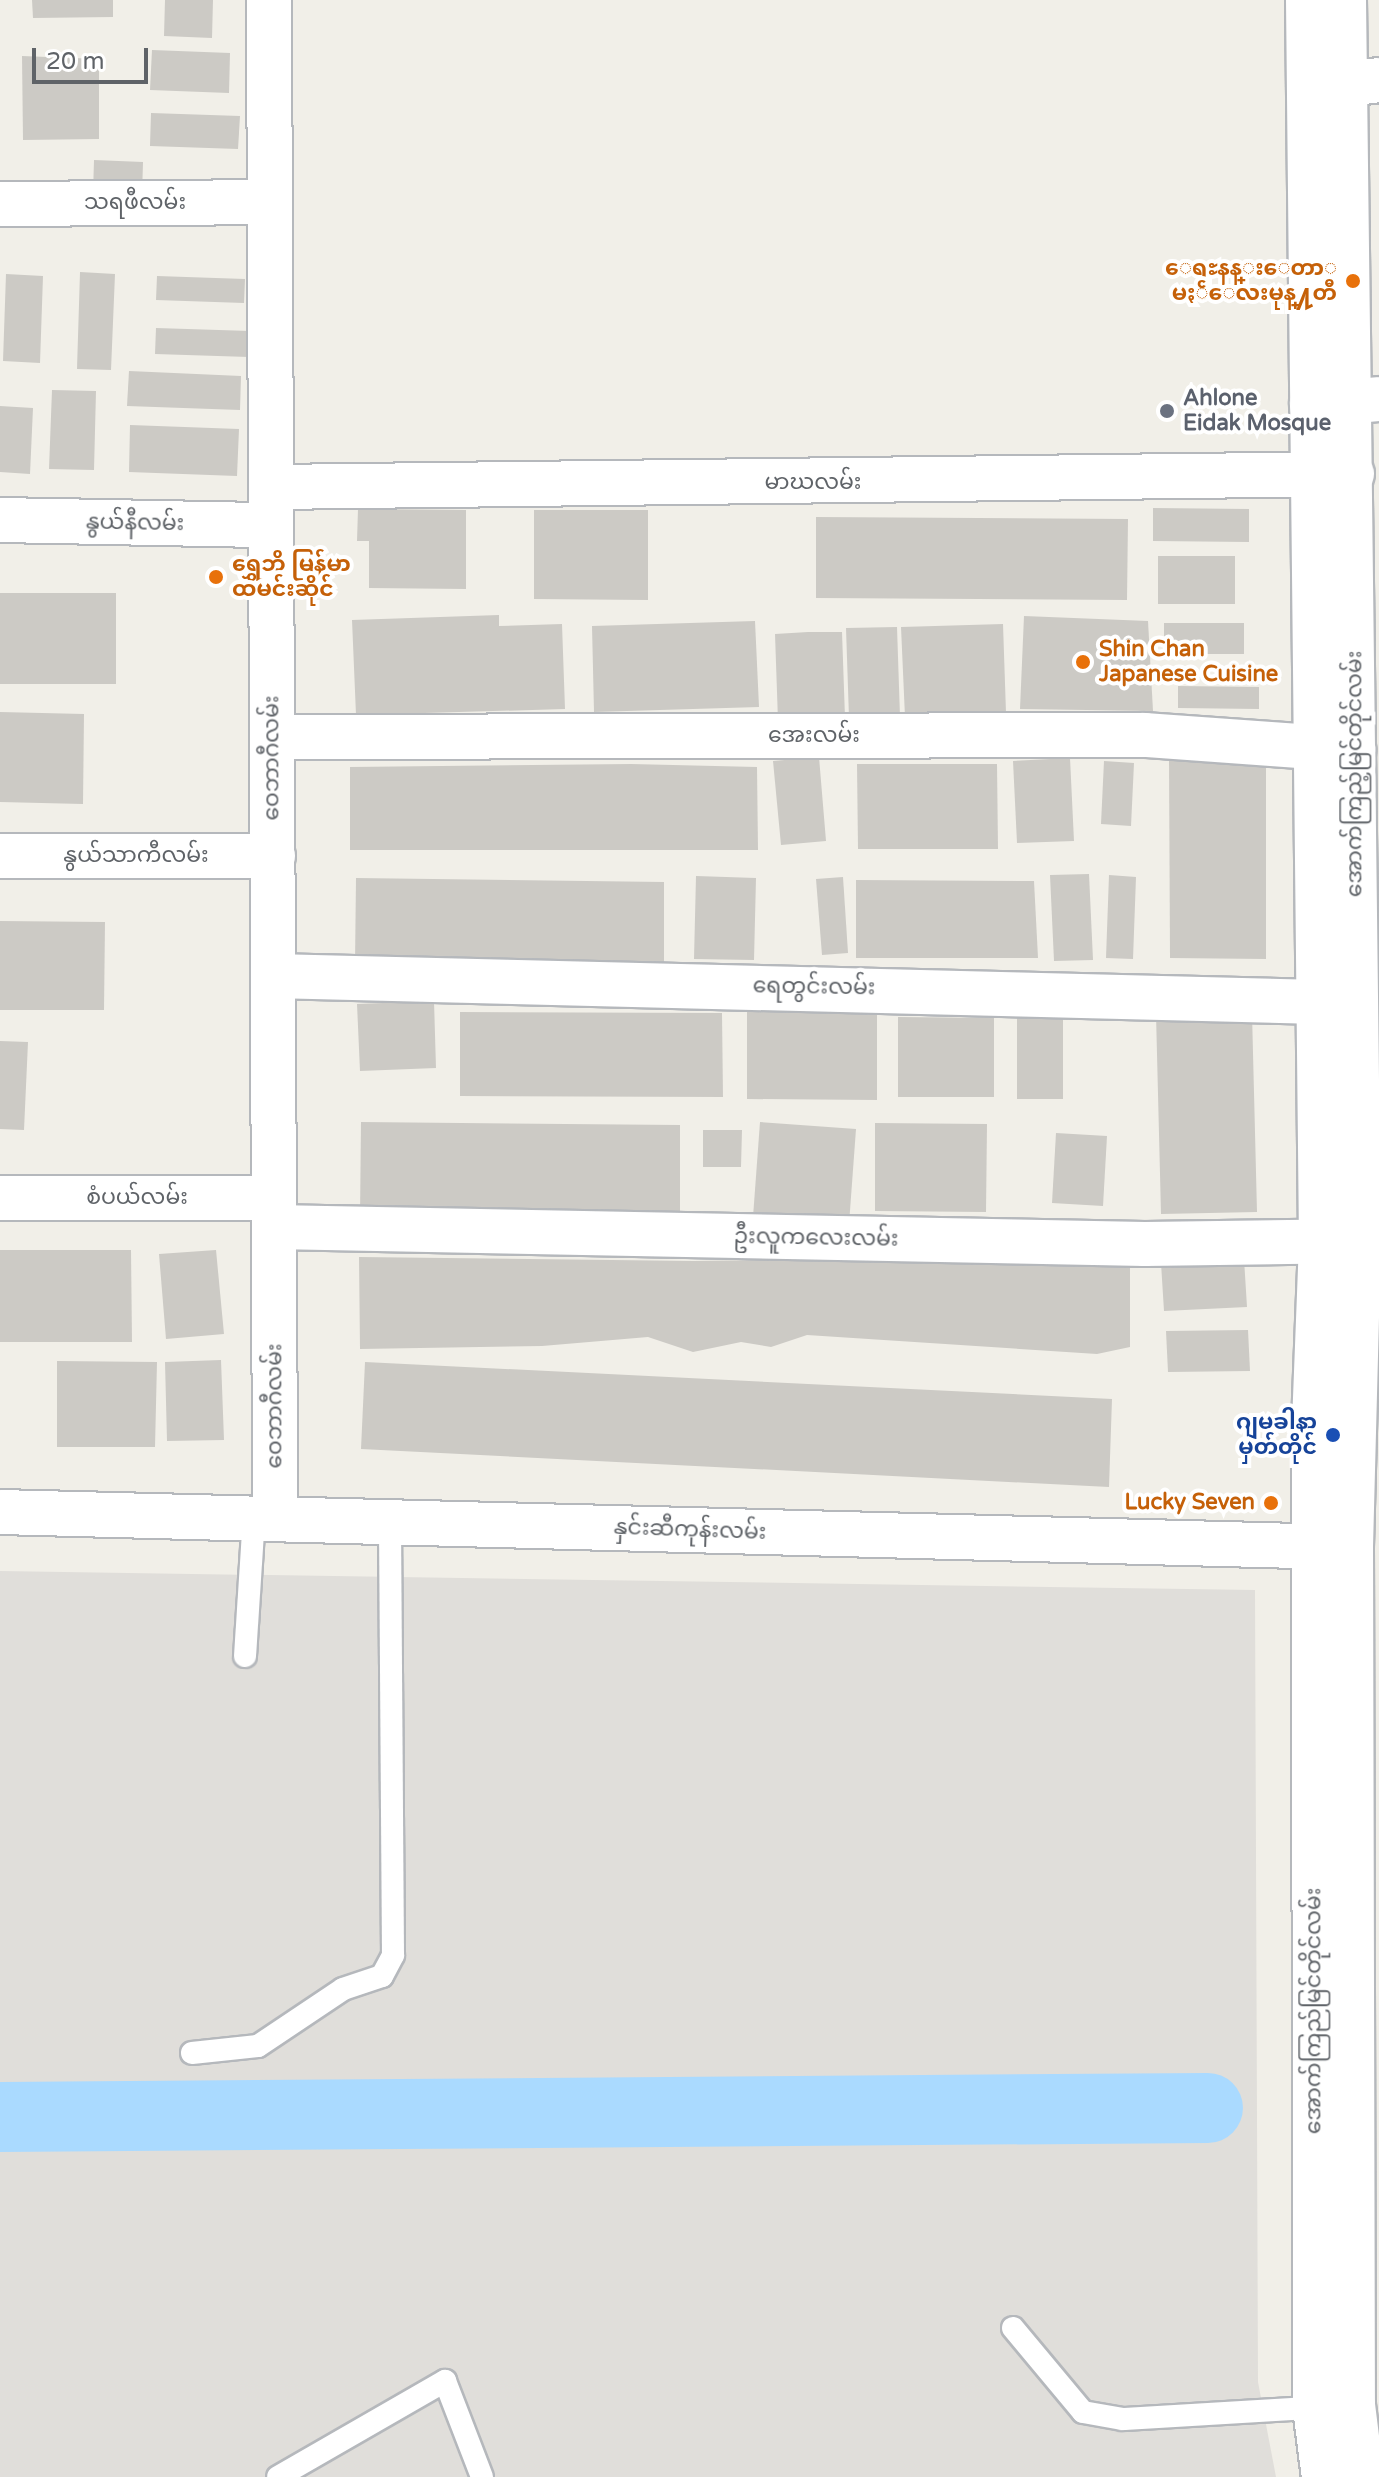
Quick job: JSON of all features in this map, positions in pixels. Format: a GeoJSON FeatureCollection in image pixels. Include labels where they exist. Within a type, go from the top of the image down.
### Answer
{"type":"FeatureCollection","features":[{"type":"Feature","properties":{"kind":"street","name":"ဝေဘာဂီလမ်း"},"geometry":{"type":"LineString","coordinates":[[264,1517],[274,1213],[269,0]]}},
{"type":"Feature","properties":{"kind":"street","name":"အောက်ကြည့်မြင်တိုင်လမ်း"},"geometry":{"type":"LineString","coordinates":[[1308,0],[1344,83]]}},
{"type":"Feature","properties":{"kind":"street","name":"အောက်ကြည့်မြင်တိုင်လမ်း"},"geometry":{"type":"LineString","coordinates":[[1344,0],[1347,401],[1335,474],[1337,1000],[1348,1547]]}},
{"type":"Feature","properties":{"kind":"street","name":"သရဖီလမ်း"},"geometry":{"type":"LineString","coordinates":[[0,204],[270,202]]}},
{"type":"Feature","properties":{"kind":"street","name":"မာဃလမ်း"},"geometry":{"type":"LineString","coordinates":[[271,506],[1335,474]]}},
{"type":"Feature","properties":{"kind":"street","name":"နွယ်နီလမ်း"},"geometry":{"type":"LineString","coordinates":[[0,520],[271,506]]}},
{"type":"Feature","properties":{"kind":"street","name":"အေးလမ်း"},"geometry":{"type":"LineString","coordinates":[[272,737],[1145,735],[1337,749]]}},
{"type":"Feature","properties":{"kind":"street","name":"အောက်ကြည့်မြင်တိုင်လမ်း"},"geometry":{"type":"LineString","coordinates":[[1337,749],[1367,800],[1337,1000],[1368,1166],[1340,1241]]}},
{"type":"Feature","properties":{"kind":"street","name":"နွယ်သာကီလမ်း"},"geometry":{"type":"LineString","coordinates":[[0,856],[273,856]]}},
{"type":"Feature","properties":{"kind":"street","name":"ရေတွင်းလမ်း"},"geometry":{"type":"LineString","coordinates":[[273,976],[1337,1000]]}},
{"type":"Feature","properties":{"kind":"street","name":"စံပယ်လမ်း"},"geometry":{"type":"LineString","coordinates":[[0,1198],[274,1213]]}},
{"type":"Feature","properties":{"kind":"street","name":"ဦးလူကလေးလမ်း"},"geometry":{"type":"LineString","coordinates":[[274,1213],[1340,1241]]}},
{"type":"Feature","properties":{"kind":"street","name":"နှင်းဆီကုန်းလမ်း"},"geometry":{"type":"LineString","coordinates":[[0,1512],[390,1519],[1146,1545],[1348,1547]]}},
{"type":"Feature","properties":{"kind":"street","name":"အောက်ကြည်မြင်တိုင်လမ်း"},"geometry":{"type":"LineString","coordinates":[[1344,2442],[1333,2055],[1348,1547]]}},
{"type":"Feature","properties":{"kind":"lane"},"geometry":{"type":"LineString","coordinates":[[245,1656],[264,1517]]}},
{"type":"Feature","properties":{"kind":"lane"},"geometry":{"type":"LineString","coordinates":[[192,2053],[258,2046],[343,1989],[382,1976],[393,1955],[390,1519]]}},
{"type":"Feature","properties":{"kind":"lane"},"geometry":{"type":"LineString","coordinates":[[1013,2328],[1083,2412],[1344,2442]]}},
{"type":"Feature","properties":{"kind":"lane"},"geometry":{"type":"LineString","coordinates":[[278,2477],[445,2381],[482,2477]]}},
{"type":"Feature","properties":{"kind":"shaded area"},"geometry":{"type":"Polygon","coordinates":[[[0,1571],[1255,1590],[1258,2382],[1276,2477],[0,2477],[0,1571]]]}},
{"type":"Feature","properties":{"kind":"building"},"geometry":{"type":"Polygon","coordinates":[[[32,0],[113,0],[113,17],[33,18],[32,0]]]}},
{"type":"Feature","properties":{"kind":"building"},"geometry":{"type":"Polygon","coordinates":[[[165,0],[213,0],[212,38],[164,36],[165,0]]]}},
{"type":"Feature","properties":{"kind":"building"},"geometry":{"type":"Polygon","coordinates":[[[152,50],[230,53],[229,93],[150,90],[152,50]]]}},
{"type":"Feature","properties":{"kind":"building"},"geometry":{"type":"Polygon","coordinates":[[[22,56],[99,59],[99,139],[23,140],[22,56]]]}},
{"type":"Feature","properties":{"kind":"building"},"geometry":{"type":"Polygon","coordinates":[[[151,113],[240,116],[238,149],[150,146],[151,113]]]}},
{"type":"Feature","properties":{"kind":"building"},"geometry":{"type":"Polygon","coordinates":[[[94,160],[143,162],[142,196],[93,194],[94,160]]]}},
{"type":"Feature","properties":{"kind":"building"},"geometry":{"type":"Polygon","coordinates":[[[80,272],[115,274],[111,370],[77,369],[80,272]]]}},
{"type":"Feature","properties":{"kind":"building"},"geometry":{"type":"Polygon","coordinates":[[[6,274],[43,276],[40,363],[3,361],[6,274]]]}},
{"type":"Feature","properties":{"kind":"building"},"geometry":{"type":"Polygon","coordinates":[[[157,276],[245,279],[244,303],[156,300],[157,276]]]}},
{"type":"Feature","properties":{"kind":"building"},"geometry":{"type":"Polygon","coordinates":[[[156,328],[250,331],[249,357],[155,354],[156,328]]]}},
{"type":"Feature","properties":{"kind":"building"},"geometry":{"type":"Polygon","coordinates":[[[129,371],[241,376],[240,410],[127,406],[129,371]]]}},
{"type":"Feature","properties":{"kind":"building"},"geometry":{"type":"Polygon","coordinates":[[[52,390],[96,391],[94,470],[49,469],[52,390]]]}},
{"type":"Feature","properties":{"kind":"building"},"geometry":{"type":"Polygon","coordinates":[[[0,406],[33,408],[30,474],[0,472],[0,406]]]}},
{"type":"Feature","properties":{"kind":"building"},"geometry":{"type":"Polygon","coordinates":[[[130,425],[239,429],[237,476],[129,472],[130,425]]]}},
{"type":"Feature","properties":{"kind":"building"},"geometry":{"type":"Polygon","coordinates":[[[1153,508],[1249,509],[1249,542],[1153,541],[1153,508]]]}},
{"type":"Feature","properties":{"kind":"building"},"geometry":{"type":"Polygon","coordinates":[[[358,509],[466,510],[466,589],[369,588],[369,541],[357,541],[358,509]]]}},
{"type":"Feature","properties":{"kind":"building"},"geometry":{"type":"Polygon","coordinates":[[[534,510],[648,510],[648,600],[534,599],[534,510]]]}},
{"type":"Feature","properties":{"kind":"building"},"geometry":{"type":"Polygon","coordinates":[[[816,517],[1128,519],[1127,600],[816,598],[816,517]]]}},
{"type":"Feature","properties":{"kind":"building"},"geometry":{"type":"Polygon","coordinates":[[[1158,556],[1235,556],[1235,604],[1158,604],[1158,556]]]}},
{"type":"Feature","properties":{"kind":"building"},"geometry":{"type":"Polygon","coordinates":[[[0,593],[116,593],[116,684],[0,684],[0,593]]]}},
{"type":"Feature","properties":{"kind":"building"},"geometry":{"type":"Polygon","coordinates":[[[499,615],[499,626],[562,624],[565,709],[356,715],[352,620],[499,615]]]}},
{"type":"Feature","properties":{"kind":"building"},"geometry":{"type":"Polygon","coordinates":[[[1024,616],[1148,621],[1153,711],[1020,709],[1024,616]]]}},
{"type":"Feature","properties":{"kind":"building"},"geometry":{"type":"Polygon","coordinates":[[[755,621],[759,707],[594,712],[592,626],[755,621]]]}},
{"type":"Feature","properties":{"kind":"building"},"geometry":{"type":"Polygon","coordinates":[[[1164,623],[1244,623],[1244,654],[1164,654],[1164,623]]]}},
{"type":"Feature","properties":{"kind":"building"},"geometry":{"type":"Polygon","coordinates":[[[1003,624],[1006,713],[905,717],[901,627],[1003,624]]]}},
{"type":"Feature","properties":{"kind":"building"},"geometry":{"type":"Polygon","coordinates":[[[897,627],[900,717],[849,718],[846,628],[897,627]]]}},
{"type":"Feature","properties":{"kind":"building"},"geometry":{"type":"Polygon","coordinates":[[[842,632],[845,718],[778,721],[775,634],[842,632]]]}},
{"type":"Feature","properties":{"kind":"building"},"geometry":{"type":"Polygon","coordinates":[[[1178,686],[1259,687],[1259,709],[1178,708],[1178,686]]]}},
{"type":"Feature","properties":{"kind":"building"},"geometry":{"type":"Polygon","coordinates":[[[0,712],[84,714],[83,804],[0,802],[0,712]]]}},
{"type":"Feature","properties":{"kind":"building"},"geometry":{"type":"Polygon","coordinates":[[[819,757],[826,841],[781,845],[773,761],[819,757]]]}},
{"type":"Feature","properties":{"kind":"building"},"geometry":{"type":"Polygon","coordinates":[[[1070,758],[1074,841],[1017,843],[1013,761],[1070,758]]]}},
{"type":"Feature","properties":{"kind":"building"},"geometry":{"type":"Polygon","coordinates":[[[1169,759],[1266,759],[1266,959],[1170,958],[1169,759]]]}},
{"type":"Feature","properties":{"kind":"building"},"geometry":{"type":"Polygon","coordinates":[[[1104,761],[1134,763],[1131,826],[1101,824],[1104,761]]]}},
{"type":"Feature","properties":{"kind":"building"},"geometry":{"type":"Polygon","coordinates":[[[631,764],[757,767],[758,850],[350,850],[350,767],[631,764]]]}},
{"type":"Feature","properties":{"kind":"building"},"geometry":{"type":"Polygon","coordinates":[[[857,764],[997,764],[998,849],[858,849],[857,764]]]}},
{"type":"Feature","properties":{"kind":"building"},"geometry":{"type":"Polygon","coordinates":[[[1089,874],[1093,960],[1054,961],[1050,875],[1089,874]]]}},
{"type":"Feature","properties":{"kind":"building"},"geometry":{"type":"Polygon","coordinates":[[[1109,875],[1136,877],[1133,959],[1106,958],[1109,875]]]}},
{"type":"Feature","properties":{"kind":"building"},"geometry":{"type":"Polygon","coordinates":[[[696,876],[756,878],[754,960],[694,959],[696,876]]]}},
{"type":"Feature","properties":{"kind":"building"},"geometry":{"type":"Polygon","coordinates":[[[843,877],[848,953],[822,955],[816,879],[843,877]]]}},
{"type":"Feature","properties":{"kind":"building"},"geometry":{"type":"Polygon","coordinates":[[[356,878],[664,882],[664,966],[355,964],[356,878]]]}},
{"type":"Feature","properties":{"kind":"building"},"geometry":{"type":"Polygon","coordinates":[[[856,880],[1034,881],[1038,958],[856,958],[856,880]]]}},
{"type":"Feature","properties":{"kind":"building"},"geometry":{"type":"Polygon","coordinates":[[[0,921],[105,922],[104,1010],[0,1010],[0,921]]]}},
{"type":"Feature","properties":{"kind":"building"},"geometry":{"type":"Polygon","coordinates":[[[434,1001],[436,1068],[360,1071],[357,1004],[434,1001]]]}},
{"type":"Feature","properties":{"kind":"building"},"geometry":{"type":"Polygon","coordinates":[[[747,1010],[877,1010],[877,1100],[747,1099],[747,1010]]]}},
{"type":"Feature","properties":{"kind":"building"},"geometry":{"type":"Polygon","coordinates":[[[460,1012],[722,1013],[723,1097],[460,1096],[460,1012]]]}},
{"type":"Feature","properties":{"kind":"building"},"geometry":{"type":"Polygon","coordinates":[[[1252,1013],[1257,1212],[1161,1214],[1156,1014],[1252,1013]]]}},
{"type":"Feature","properties":{"kind":"building"},"geometry":{"type":"Polygon","coordinates":[[[898,1017],[994,1018],[994,1097],[898,1097],[898,1017]]]}},
{"type":"Feature","properties":{"kind":"building"},"geometry":{"type":"Polygon","coordinates":[[[1017,1017],[1063,1017],[1063,1099],[1017,1099],[1017,1017]]]}},
{"type":"Feature","properties":{"kind":"building"},"geometry":{"type":"Polygon","coordinates":[[[0,1041],[28,1042],[24,1130],[0,1129],[0,1041]]]}},
{"type":"Feature","properties":{"kind":"building"},"geometry":{"type":"Polygon","coordinates":[[[361,1122],[680,1125],[680,1220],[360,1217],[361,1122]]]}},
{"type":"Feature","properties":{"kind":"building"},"geometry":{"type":"Polygon","coordinates":[[[760,1122],[856,1129],[849,1224],[753,1217],[760,1122]]]}},
{"type":"Feature","properties":{"kind":"building"},"geometry":{"type":"Polygon","coordinates":[[[875,1123],[987,1124],[986,1212],[875,1211],[875,1123]]]}},
{"type":"Feature","properties":{"kind":"building"},"geometry":{"type":"Polygon","coordinates":[[[703,1130],[742,1130],[741,1167],[703,1167],[703,1130]]]}},
{"type":"Feature","properties":{"kind":"building"},"geometry":{"type":"Polygon","coordinates":[[[1056,1133],[1107,1136],[1103,1206],[1052,1203],[1056,1133]]]}},
{"type":"Feature","properties":{"kind":"building"},"geometry":{"type":"Polygon","coordinates":[[[0,1250],[131,1250],[132,1342],[0,1342],[0,1250]]]}},
{"type":"Feature","properties":{"kind":"building"},"geometry":{"type":"Polygon","coordinates":[[[216,1250],[224,1334],[166,1339],[159,1254],[216,1250]]]}},
{"type":"Feature","properties":{"kind":"building"},"geometry":{"type":"Polygon","coordinates":[[[1130,1254],[1130,1347],[1097,1354],[807,1335],[771,1347],[741,1342],[693,1352],[648,1337],[542,1346],[360,1349],[359,1257],[694,1261],[1130,1254]]]}},
{"type":"Feature","properties":{"kind":"building"},"geometry":{"type":"Polygon","coordinates":[[[1244,1259],[1247,1307],[1164,1311],[1161,1263],[1244,1259]]]}},
{"type":"Feature","properties":{"kind":"building"},"geometry":{"type":"Polygon","coordinates":[[[1248,1330],[1250,1371],[1168,1372],[1166,1331],[1248,1330]]]}},
{"type":"Feature","properties":{"kind":"building"},"geometry":{"type":"Polygon","coordinates":[[[221,1360],[224,1440],[167,1441],[165,1362],[221,1360]]]}},
{"type":"Feature","properties":{"kind":"building"},"geometry":{"type":"Polygon","coordinates":[[[57,1361],[157,1362],[155,1447],[57,1447],[57,1361]]]}},
{"type":"Feature","properties":{"kind":"building"},"geometry":{"type":"Polygon","coordinates":[[[365,1362],[1112,1399],[1109,1487],[361,1449],[365,1362]]]}},
{"type":"Feature","properties":{"kind":"waterway"},"geometry":{"type":"LineString","coordinates":[[0,2117],[1208,2108]]}},
{"type":"Feature","properties":{"kind":"place","name":"ေရႊနန္းေတာ္ မႏၲေလးမုန္႔တီ"},"geometry":{"type":"Point","coordinates":[1353,281]}},
{"type":"Feature","properties":{"kind":"place","name":"Ahlone Eidak Mosque"},"geometry":{"type":"Point","coordinates":[1167,411]}},
{"type":"Feature","properties":{"kind":"place","name":"ရွှေဘို မြန်မာ ထမင်းဆိုင်"},"geometry":{"type":"Point","coordinates":[216,577]}},
{"type":"Feature","properties":{"kind":"place","name":"Shin Chan Japanese Cuisine"},"geometry":{"type":"Point","coordinates":[1083,662]}},
{"type":"Feature","properties":{"kind":"place","name":"ဂျမခါနာ မှတ်တိုင်"},"geometry":{"type":"Point","coordinates":[1333,1435]}},
{"type":"Feature","properties":{"kind":"place","name":"Lucky Seven"},"geometry":{"type":"Point","coordinates":[1271,1503]}}]}
